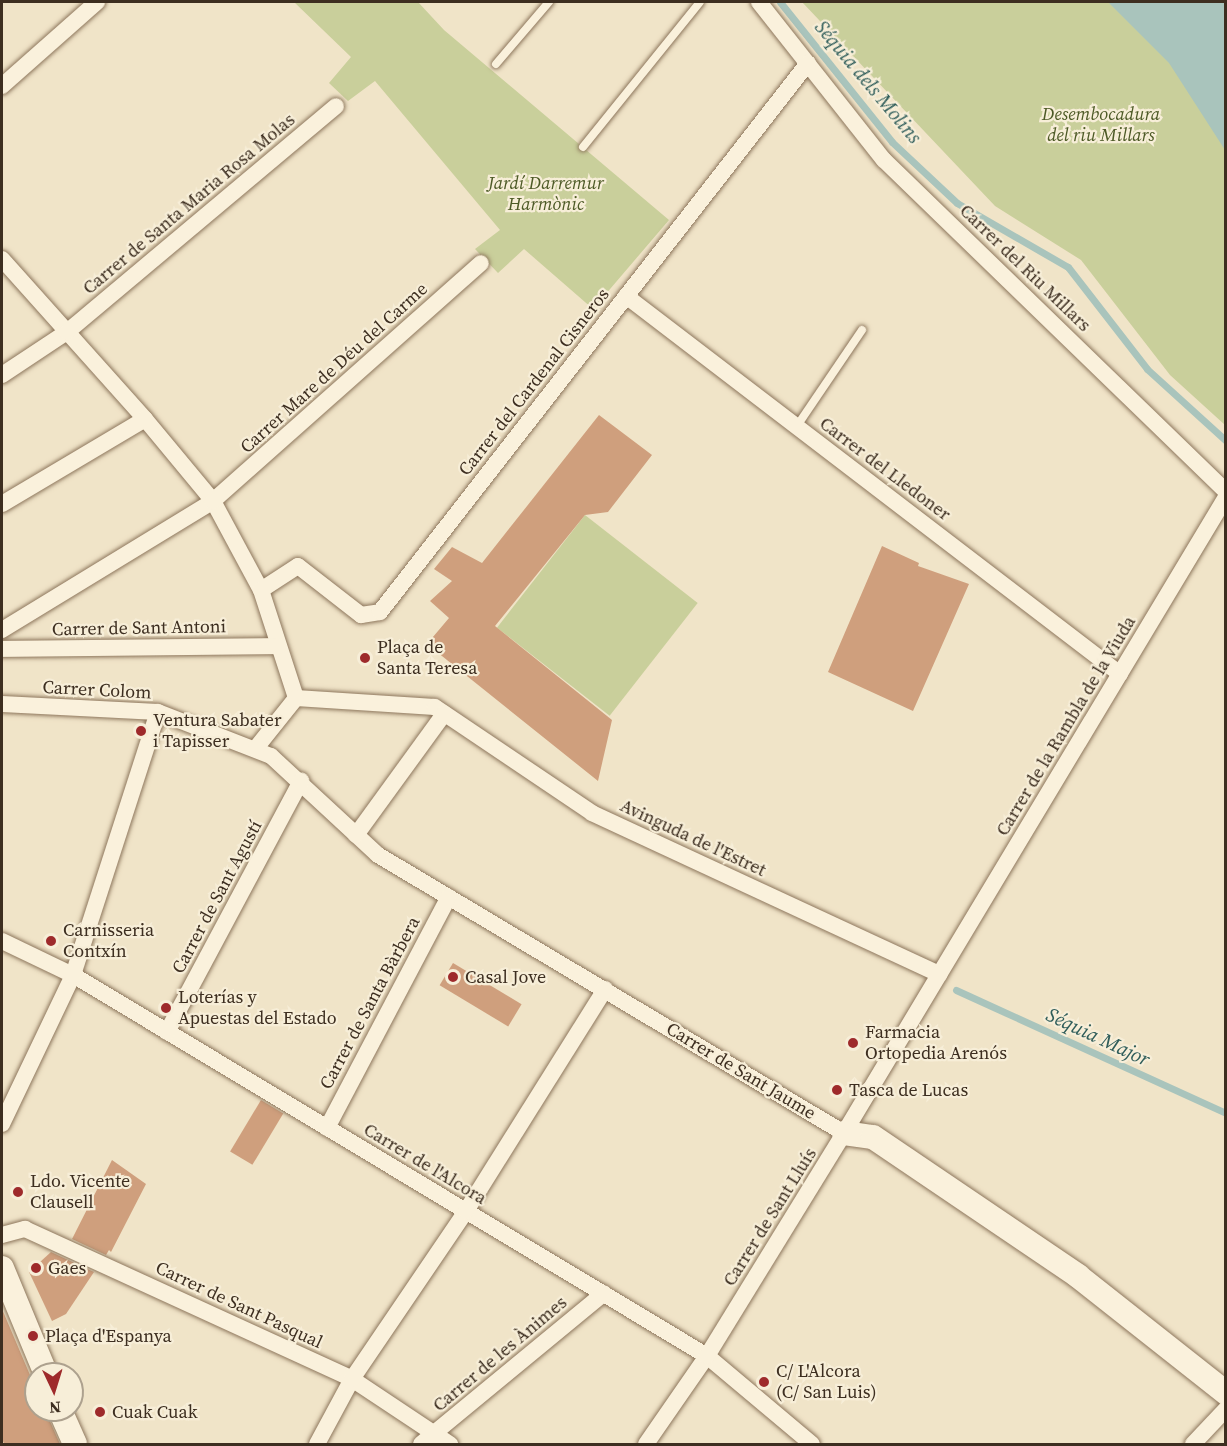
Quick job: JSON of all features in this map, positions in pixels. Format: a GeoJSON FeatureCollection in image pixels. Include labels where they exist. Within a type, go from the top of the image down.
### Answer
{"type":"FeatureCollection","features":[{"type":"Feature","properties":{"kind":"street"},"geometry":{"type":"LineString","coordinates":[[2,86],[97,2]]}},
{"type":"Feature","properties":{"kind":"street","name":"Carrer del Riu Millars"},"geometry":{"type":"LineString","coordinates":[[759,2],[884,160],[1226,492]]}},
{"type":"Feature","properties":{"kind":"street","name":"Carrer del Cardenal Cisneros"},"geometry":{"type":"LineString","coordinates":[[261,590],[298,566],[361,615],[380,612],[808,63]]}},
{"type":"Feature","properties":{"kind":"street","name":"Carrer de Santa Maria Rosa Molas"},"geometry":{"type":"LineString","coordinates":[[2,375],[67,332],[336,106]]}},
{"type":"Feature","properties":{"kind":"street"},"geometry":{"type":"LineString","coordinates":[[2,259],[145,419],[213,501],[261,590],[296,698]]}},
{"type":"Feature","properties":{"kind":"street","name":"Carrer Mare de Déu del Carme"},"geometry":{"type":"LineString","coordinates":[[2,630],[213,501],[481,263]]}},
{"type":"Feature","properties":{"kind":"street","name":"Carrer del Lledoner"},"geometry":{"type":"LineString","coordinates":[[626,296],[1120,674]]}},
{"type":"Feature","properties":{"kind":"street"},"geometry":{"type":"LineString","coordinates":[[2,504],[145,419]]}},
{"type":"Feature","properties":{"kind":"street","name":"Carrer de la Rambla de la Viuda"},"geometry":{"type":"LineString","coordinates":[[939,974],[1226,497]]}},
{"type":"Feature","properties":{"kind":"street","name":"Carrer de Sant Antoni"},"geometry":{"type":"LineString","coordinates":[[2,650],[278,646]]}},
{"type":"Feature","properties":{"kind":"street"},"geometry":{"type":"LineString","coordinates":[[296,698],[435,707],[444,714],[356,835]]}},
{"type":"Feature","properties":{"kind":"street"},"geometry":{"type":"LineString","coordinates":[[256,748],[296,698]]}},
{"type":"Feature","properties":{"kind":"street","name":"Carrer Colom"},"geometry":{"type":"LineString","coordinates":[[2,704],[158,712],[256,748]]}},
{"type":"Feature","properties":{"kind":"street"},"geometry":{"type":"LineString","coordinates":[[2,1124],[73,975],[158,712]]}},
{"type":"Feature","properties":{"kind":"street","name":"Avinguda de l'Estret"},"geometry":{"type":"LineString","coordinates":[[444,714],[592,813],[939,974]]}},
{"type":"Feature","properties":{"kind":"street","name":"Carrer de Sant Jaume"},"geometry":{"type":"LineString","coordinates":[[256,748],[271,756],[301,781],[378,855],[606,988],[844,1133],[873,1137],[1078,1276],[1226,1393]]}},
{"type":"Feature","properties":{"kind":"street","name":"Carrer de Sant Agustí"},"geometry":{"type":"LineString","coordinates":[[167,1032],[301,781]]}},
{"type":"Feature","properties":{"kind":"street","name":"Carrer de Santa Bàrbera"},"geometry":{"type":"LineString","coordinates":[[327,1128],[448,897]]}},
{"type":"Feature","properties":{"kind":"street","name":"Carrer de l'Alcora"},"geometry":{"type":"LineString","coordinates":[[2,941],[73,975],[707,1356],[812,1444]]}},
{"type":"Feature","properties":{"kind":"street","name":"Carrer de Sant Lluís"},"geometry":{"type":"LineString","coordinates":[[646,1444],[707,1356],[939,974]]}},
{"type":"Feature","properties":{"kind":"street"},"geometry":{"type":"LineString","coordinates":[[317,1444],[352,1378],[466,1211],[606,988]]}},
{"type":"Feature","properties":{"kind":"street","name":"Carrer de Sant Pasqual"},"geometry":{"type":"LineString","coordinates":[[2,1235],[25,1229],[352,1378],[450,1444]]}},
{"type":"Feature","properties":{"kind":"street"},"geometry":{"type":"LineString","coordinates":[[2,1268],[41,1362]]}},
{"type":"Feature","properties":{"kind":"street","name":"Carrer de les Ànimes"},"geometry":{"type":"LineString","coordinates":[[421,1444],[604,1293]]}},
{"type":"Feature","properties":{"kind":"street"},"geometry":{"type":"LineString","coordinates":[[1193,1444],[1226,1409]]}},
{"type":"Feature","properties":{"kind":"street"},"geometry":{"type":"LineString","coordinates":[[65,1422],[75,1444]]}},
{"type":"Feature","properties":{"kind":"lane"},"geometry":{"type":"LineString","coordinates":[[496,64],[549,2]]}},
{"type":"Feature","properties":{"kind":"lane"},"geometry":{"type":"LineString","coordinates":[[583,147],[700,2]]}},
{"type":"Feature","properties":{"kind":"lane"},"geometry":{"type":"LineString","coordinates":[[797,426],[862,330]]}},
{"type":"Feature","properties":{"kind":"green space","name":"Jardí Darremur Harmònic"},"geometry":{"type":"Polygon","coordinates":[[[294,2],[418,2],[444,30],[669,220],[593,309],[524,249],[498,273],[475,249],[500,230],[375,81],[348,101],[329,83],[351,57],[294,2]]]}},
{"type":"Feature","properties":{"kind":"green space","name":"Desembocadura del riu Millars"},"geometry":{"type":"Polygon","coordinates":[[[802,2],[1225,2],[1225,425],[1170,375],[1081,260],[995,206],[802,2]]]}},
{"type":"Feature","properties":{"kind":"green space"},"geometry":{"type":"Polygon","coordinates":[[[585,515],[698,603],[610,716],[497,628],[585,515]]]}},
{"type":"Feature","properties":{"kind":"water"},"geometry":{"type":"Polygon","coordinates":[[[1108,2],[1225,2],[1225,150],[1169,63],[1108,2]]]}},
{"type":"Feature","properties":{"kind":"building"},"geometry":{"type":"Polygon","coordinates":[[[599,415],[652,455],[608,512],[585,515],[495,626],[612,720],[598,781],[427,644],[449,618],[430,601],[452,581],[434,569],[452,547],[482,563],[599,415]]]}},
{"type":"Feature","properties":{"kind":"building"},"geometry":{"type":"Polygon","coordinates":[[[882,546],[919,563],[918,566],[969,584],[913,711],[828,672],[882,546]]]}},
{"type":"Feature","properties":{"kind":"building"},"geometry":{"type":"Polygon","coordinates":[[[453,963],[522,1004],[508,1026],[440,985],[453,963]]]}},
{"type":"Feature","properties":{"kind":"building"},"geometry":{"type":"Polygon","coordinates":[[[261,1100],[283,1113],[252,1165],[230,1151],[261,1100]]]}},
{"type":"Feature","properties":{"kind":"building"},"geometry":{"type":"Polygon","coordinates":[[[112,1160],[146,1184],[111,1252],[109,1250],[106,1255],[72,1239],[112,1160]]]}},
{"type":"Feature","properties":{"kind":"building"},"geometry":{"type":"Polygon","coordinates":[[[51,1252],[94,1272],[66,1314],[52,1321],[29,1272],[51,1252]]]}},
{"type":"Feature","properties":{"kind":"building"},"geometry":{"type":"Polygon","coordinates":[[[2,1309],[25,1362],[24,1422],[50,1422],[60,1444],[4,1444],[2,1438],[2,1309]]]}},
{"type":"Feature","properties":{"kind":"waterway","name":"Séquia dels Molins"},"geometry":{"type":"LineString","coordinates":[[780,2],[892,142],[957,203],[1068,267],[1147,369],[1226,441]]}},
{"type":"Feature","properties":{"kind":"waterway","name":"Séquia Major"},"geometry":{"type":"LineString","coordinates":[[956,990],[1226,1113]]}},
{"type":"Feature","properties":{"kind":"place","name":"Plaça de Santa Teresa"},"geometry":{"type":"Point","coordinates":[365,658]}},
{"type":"Feature","properties":{"kind":"place","name":"Ventura Sabater i Tapisser"},"geometry":{"type":"Point","coordinates":[141,731]}},
{"type":"Feature","properties":{"kind":"place","name":"Carnisseria Contxín"},"geometry":{"type":"Point","coordinates":[51,941]}},
{"type":"Feature","properties":{"kind":"place","name":"Casal Jove"},"geometry":{"type":"Point","coordinates":[453,977]}},
{"type":"Feature","properties":{"kind":"place","name":"Loterías y Apuestas del Estado"},"geometry":{"type":"Point","coordinates":[166,1008]}},
{"type":"Feature","properties":{"kind":"place","name":"Farmacia Ortopedia Arenós"},"geometry":{"type":"Point","coordinates":[853,1043]}},
{"type":"Feature","properties":{"kind":"place","name":"Tasca de Lucas"},"geometry":{"type":"Point","coordinates":[837,1090]}},
{"type":"Feature","properties":{"kind":"place","name":"Ldo. Vicente Clausell"},"geometry":{"type":"Point","coordinates":[18,1192]}},
{"type":"Feature","properties":{"kind":"place","name":"Gaes"},"geometry":{"type":"Point","coordinates":[36,1268]}},
{"type":"Feature","properties":{"kind":"place","name":"Plaça d'Espanya"},"geometry":{"type":"Point","coordinates":[33,1336]}},
{"type":"Feature","properties":{"kind":"place","name":"C/ L'Alcora (C/ San Luis)"},"geometry":{"type":"Point","coordinates":[764,1382]}},
{"type":"Feature","properties":{"kind":"place","name":"Cuak Cuak"},"geometry":{"type":"Point","coordinates":[100,1412]}}]}
